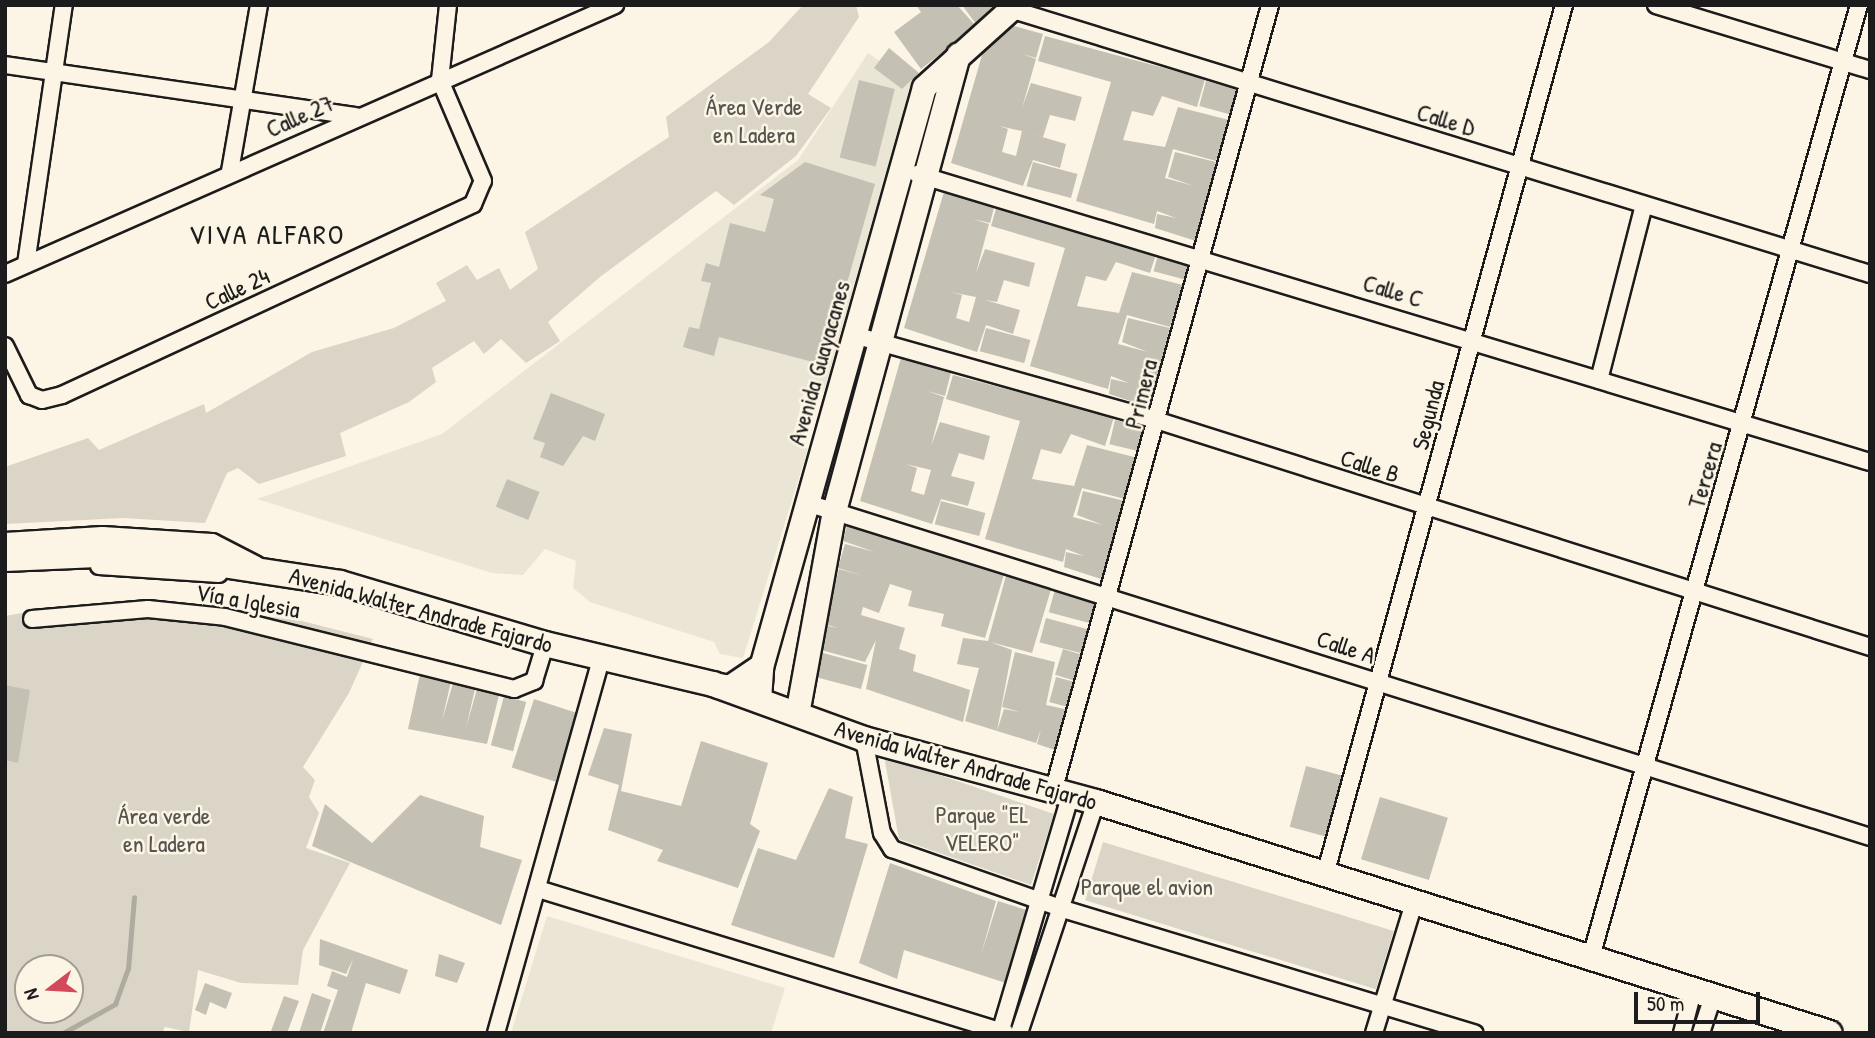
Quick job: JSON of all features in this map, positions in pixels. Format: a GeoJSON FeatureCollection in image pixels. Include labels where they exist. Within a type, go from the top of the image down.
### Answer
{"type":"FeatureCollection","features":[{"type":"Feature","properties":{"kind":"main road","name":"Avenida Walter Andrade Fajardo"},"geometry":{"type":"LineString","coordinates":[[5,559],[144,553],[340,583],[545,644],[713,684],[864,739],[1096,802],[1325,875],[1415,900],[1830,1033]]}},
{"type":"Feature","properties":{"kind":"main road"},"geometry":{"type":"LineString","coordinates":[[713,684],[730,688],[761,667]]}},
{"type":"Feature","properties":{"kind":"street"},"geometry":{"type":"LineString","coordinates":[[26,264],[64,5]]}},
{"type":"Feature","properties":{"kind":"street"},"geometry":{"type":"LineString","coordinates":[[230,171],[247,99],[259,5]]}},
{"type":"Feature","properties":{"kind":"street","name":"Calle 24"},"geometry":{"type":"LineString","coordinates":[[5,346],[29,396],[42,400],[62,394],[473,204],[483,181],[440,80],[448,5]]}},
{"type":"Feature","properties":{"kind":"street","name":"Calle 27"},"geometry":{"type":"LineString","coordinates":[[5,274],[230,171],[615,5]]}},
{"type":"Feature","properties":{"kind":"street","name":"Primera"},"geometry":{"type":"LineString","coordinates":[[1002,1032],[1040,901],[1062,794],[1111,594],[1158,421],[1199,254],[1270,5]]}},
{"type":"Feature","properties":{"kind":"street","name":"Segunda"},"geometry":{"type":"LineString","coordinates":[[1325,875],[1429,509],[1471,340],[1564,5]]}},
{"type":"Feature","properties":{"kind":"street"},"geometry":{"type":"LineString","coordinates":[[1656,5],[1870,70]]}},
{"type":"Feature","properties":{"kind":"street","name":"Tercera"},"geometry":{"type":"LineString","coordinates":[[1591,957],[1743,425],[1859,5]]}},
{"type":"Feature","properties":{"kind":"street","name":"Calle D"},"geometry":{"type":"LineString","coordinates":[[1012,7],[1247,83],[1870,274]]}},
{"type":"Feature","properties":{"kind":"street","name":"Avenida Guayacanes"},"geometry":{"type":"LineString","coordinates":[[759,699],[761,667],[924,87],[1012,7]]}},
{"type":"Feature","properties":{"kind":"street"},"geometry":{"type":"LineString","coordinates":[[797,714],[834,511],[958,55]]}},
{"type":"Feature","properties":{"kind":"street"},"geometry":{"type":"LineString","coordinates":[[5,65],[54,70],[355,116]]}},
{"type":"Feature","properties":{"kind":"street","name":"Calle C"},"geometry":{"type":"LineString","coordinates":[[900,170],[1199,254],[1743,425],[1870,462]]}},
{"type":"Feature","properties":{"kind":"street"},"geometry":{"type":"LineString","coordinates":[[1599,380],[1644,205]]}},
{"type":"Feature","properties":{"kind":"street","name":"Calle B"},"geometry":{"type":"LineString","coordinates":[[854,335],[1158,421],[1870,647]]}},
{"type":"Feature","properties":{"kind":"street","name":"Calle A"},"geometry":{"type":"LineString","coordinates":[[807,503],[1111,594],[1380,682],[1870,836]]}},
{"type":"Feature","properties":{"kind":"street","name":"Avenida Walter Andrade Fajardo"},"geometry":{"type":"LineString","coordinates":[[5,544],[102,538],[211,545],[245,567]]}},
{"type":"Feature","properties":{"kind":"street","name":"Avenida Walter Andrade Fajardo"},"geometry":{"type":"LineString","coordinates":[[5,571],[109,566],[211,575],[245,567]]}},
{"type":"Feature","properties":{"kind":"street","name":"Vía a Iglesia"},"geometry":{"type":"LineString","coordinates":[[32,619],[148,609],[225,617],[514,689],[534,681],[545,644]]}},
{"type":"Feature","properties":{"kind":"street"},"geometry":{"type":"LineString","coordinates":[[496,1033],[601,656]]}},
{"type":"Feature","properties":{"kind":"street"},"geometry":{"type":"LineString","coordinates":[[864,739],[882,833],[892,849],[1063,909],[1475,1033]]}},
{"type":"Feature","properties":{"kind":"street"},"geometry":{"type":"LineString","coordinates":[[1019,1033],[1063,909],[1096,802]]}},
{"type":"Feature","properties":{"kind":"street"},"geometry":{"type":"LineString","coordinates":[[538,889],[1002,1032]]}},
{"type":"Feature","properties":{"kind":"street"},"geometry":{"type":"LineString","coordinates":[[1374,1033],[1415,900]]}},
{"type":"Feature","properties":{"kind":"street"},"geometry":{"type":"LineString","coordinates":[[1682,1033],[1703,993]]}},
{"type":"Feature","properties":{"kind":"street"},"geometry":{"type":"LineString","coordinates":[[1701,1033],[1703,993]]}},
{"type":"Feature","properties":{"kind":"shaded area"},"geometry":{"type":"Polygon","coordinates":[[[868,53],[912,83],[824,391],[804,393],[793,436],[808,449],[743,658],[720,654],[714,642],[590,602],[573,588],[576,561],[545,549],[523,575],[492,573],[257,499],[442,434],[798,160],[868,53]]]}},
{"type":"Feature","properties":{"kind":"shaded area"},"geometry":{"type":"Polygon","coordinates":[[[547,916],[785,988],[771,1033],[511,1033],[547,916]]]}},
{"type":"Feature","properties":{"kind":"green space","name":"Área Verde en Ladera"},"geometry":{"type":"Polygon","coordinates":[[[803,5],[856,5],[859,17],[808,94],[831,108],[796,156],[734,205],[716,191],[600,277],[548,322],[560,341],[526,363],[501,339],[484,354],[474,341],[432,368],[436,382],[409,402],[340,433],[346,456],[259,484],[238,468],[227,473],[205,523],[123,518],[5,524],[5,467],[88,438],[99,450],[204,404],[206,413],[312,352],[394,328],[446,301],[436,283],[467,265],[477,280],[499,268],[510,290],[538,269],[525,232],[669,137],[666,117],[769,42],[803,5]]]}},
{"type":"Feature","properties":{"kind":"green space","name":"Área verde en Ladera"},"geometry":{"type":"Polygon","coordinates":[[[176,604],[302,621],[373,639],[349,693],[303,767],[315,780],[309,797],[319,813],[306,848],[350,863],[303,950],[298,985],[241,983],[198,970],[189,1032],[165,1027],[162,1033],[5,1033],[5,616],[62,606],[176,604]]]}},
{"type":"Feature","properties":{"kind":"green space","name":"Parque \"EL VELERO\""},"geometry":{"type":"Polygon","coordinates":[[[884,756],[1054,814],[1031,885],[899,839],[884,756]]]}},
{"type":"Feature","properties":{"kind":"green space","name":"Parque el avion"},"geometry":{"type":"Polygon","coordinates":[[[1103,842],[1394,931],[1376,989],[1085,900],[1103,842]]]}},
{"type":"Feature","properties":{"kind":"building"},"geometry":{"type":"Polygon","coordinates":[[[916,5],[957,5],[976,26],[921,69],[894,32],[921,12],[916,5]]]}},
{"type":"Feature","properties":{"kind":"building"},"geometry":{"type":"Polygon","coordinates":[[[962,5],[1000,5],[976,24],[962,5]]]}},
{"type":"Feature","properties":{"kind":"building"},"geometry":{"type":"Polygon","coordinates":[[[992,20],[1043,34],[1036,58],[1022,54],[1036,59],[1022,108],[1031,83],[1082,97],[1075,121],[1050,115],[1043,137],[1032,134],[1066,144],[1060,168],[1033,160],[1023,186],[951,163],[992,20]],[[999,126],[1008,129],[1002,152],[1016,156],[1022,131],[999,126]]]}},
{"type":"Feature","properties":{"kind":"building"},"geometry":{"type":"Polygon","coordinates":[[[1045,36],[1205,79],[1197,107],[1162,96],[1153,116],[1132,111],[1123,140],[1165,147],[1178,107],[1229,120],[1216,161],[1173,149],[1165,178],[1194,186],[1168,177],[1175,152],[1216,162],[1196,241],[1155,228],[1157,214],[1176,218],[1157,211],[1154,224],[1076,201],[1111,82],[1038,61],[1045,36]]]}},
{"type":"Feature","properties":{"kind":"building"},"geometry":{"type":"Polygon","coordinates":[[[889,48],[919,73],[902,89],[874,68],[889,48]]]}},
{"type":"Feature","properties":{"kind":"building"},"geometry":{"type":"Polygon","coordinates":[[[859,80],[895,89],[876,167],[840,158],[859,80]]]}},
{"type":"Feature","properties":{"kind":"building"},"geometry":{"type":"Polygon","coordinates":[[[1206,81],[1240,90],[1233,115],[1199,106],[1206,81]]]}},
{"type":"Feature","properties":{"kind":"building"},"geometry":{"type":"Polygon","coordinates":[[[805,162],[875,184],[824,365],[719,337],[714,356],[683,347],[689,327],[699,329],[711,283],[701,281],[706,263],[719,267],[730,223],[765,232],[774,199],[760,195],[805,162]]]}},
{"type":"Feature","properties":{"kind":"building"},"geometry":{"type":"Polygon","coordinates":[[[1033,162],[1077,174],[1071,198],[1027,186],[1033,162]]]}},
{"type":"Feature","properties":{"kind":"building"},"geometry":{"type":"Polygon","coordinates":[[[946,185],[996,200],[990,223],[973,219],[989,224],[976,273],[985,249],[1035,263],[1029,287],[1004,280],[997,302],[985,300],[1020,310],[1013,334],[986,325],[977,352],[904,328],[946,185]],[[950,292],[962,295],[956,318],[969,322],[976,297],[950,292]]]}},
{"type":"Feature","properties":{"kind":"building"},"geometry":{"type":"Polygon","coordinates":[[[998,202],[1159,245],[1150,273],[1116,262],[1106,281],[1086,276],[1077,306],[1119,313],[1132,272],[1183,285],[1170,327],[1127,315],[1118,344],[1148,352],[1122,342],[1128,318],[1170,328],[1149,407],[1109,394],[1111,379],[1129,383],[1111,376],[1108,389],[1030,366],[1065,248],[991,226],[998,202]]]}},
{"type":"Feature","properties":{"kind":"building"},"geometry":{"type":"Polygon","coordinates":[[[1160,247],[1193,256],[1186,280],[1154,271],[1160,247]]]}},
{"type":"Feature","properties":{"kind":"building"},"geometry":{"type":"Polygon","coordinates":[[[986,328],[1030,340],[1024,363],[980,351],[986,328]]]}},
{"type":"Feature","properties":{"kind":"building"},"geometry":{"type":"Polygon","coordinates":[[[901,358],[951,372],[945,396],[927,391],[944,397],[931,446],[940,422],[990,436],[984,460],[959,453],[951,476],[975,482],[968,506],[941,499],[932,524],[860,501],[901,358]],[[906,464],[917,468],[911,491],[924,495],[931,470],[906,464]]]}},
{"type":"Feature","properties":{"kind":"building"},"geometry":{"type":"Polygon","coordinates":[[[953,375],[1114,417],[1105,446],[1071,434],[1061,454],[1041,449],[1032,479],[1074,486],[1087,445],[1138,458],[1125,499],[1082,488],[1073,517],[1103,525],[1077,515],[1083,491],[1125,501],[1104,580],[1064,567],[1066,552],[1084,556],[1066,549],[1063,562],[985,539],[1020,421],[946,399],[953,375]]]}},
{"type":"Feature","properties":{"kind":"building"},"geometry":{"type":"Polygon","coordinates":[[[551,393],[605,414],[595,441],[583,436],[563,466],[540,457],[545,443],[533,439],[551,393]]]}},
{"type":"Feature","properties":{"kind":"building"},"geometry":{"type":"Polygon","coordinates":[[[1115,420],[1149,428],[1143,452],[1109,444],[1115,420]]]}},
{"type":"Feature","properties":{"kind":"building"},"geometry":{"type":"Polygon","coordinates":[[[507,479],[539,492],[528,520],[496,507],[507,479]]]}},
{"type":"Feature","properties":{"kind":"building"},"geometry":{"type":"Polygon","coordinates":[[[941,501],[985,513],[979,536],[935,524],[941,501]]]}},
{"type":"Feature","properties":{"kind":"building"},"geometry":{"type":"Polygon","coordinates":[[[849,518],[1005,571],[985,638],[941,626],[944,614],[908,606],[912,591],[890,584],[879,613],[863,607],[861,615],[905,628],[899,649],[916,655],[913,671],[970,690],[963,722],[866,689],[876,640],[865,662],[821,650],[827,626],[838,628],[824,624],[839,569],[864,576],[838,568],[845,544],[875,552],[843,541],[849,518]]]}},
{"type":"Feature","properties":{"kind":"building"},"geometry":{"type":"Polygon","coordinates":[[[1007,572],[1052,586],[1032,653],[990,642],[1012,650],[997,731],[965,721],[979,668],[957,664],[963,638],[988,641],[1007,572]]]}},
{"type":"Feature","properties":{"kind":"building"},"geometry":{"type":"Polygon","coordinates":[[[1055,589],[1099,601],[1093,624],[1049,612],[1055,589]]]}},
{"type":"Feature","properties":{"kind":"building"},"geometry":{"type":"Polygon","coordinates":[[[1046,618],[1090,630],[1084,654],[1040,642],[1046,618]]]}},
{"type":"Feature","properties":{"kind":"building"},"geometry":{"type":"Polygon","coordinates":[[[1063,649],[1086,656],[1078,682],[1055,675],[1063,649]]]}},
{"type":"Feature","properties":{"kind":"building"},"geometry":{"type":"Polygon","coordinates":[[[1015,652],[1055,662],[1046,705],[1074,711],[1064,753],[1037,744],[1041,729],[1036,743],[997,731],[1004,709],[1020,712],[1002,707],[1015,652]]]}},
{"type":"Feature","properties":{"kind":"building"},"geometry":{"type":"Polygon","coordinates":[[[823,653],[867,665],[861,689],[817,677],[823,653]]]}},
{"type":"Feature","properties":{"kind":"building"},"geometry":{"type":"Polygon","coordinates":[[[420,674],[451,681],[442,721],[453,683],[475,689],[466,728],[477,689],[499,695],[487,744],[408,729],[420,674]]]}},
{"type":"Feature","properties":{"kind":"building"},"geometry":{"type":"Polygon","coordinates":[[[1056,677],[1079,683],[1072,708],[1049,702],[1056,677]]]}},
{"type":"Feature","properties":{"kind":"building"},"geometry":{"type":"Polygon","coordinates":[[[5,685],[30,690],[18,763],[5,760],[5,685]]]}},
{"type":"Feature","properties":{"kind":"building"},"geometry":{"type":"Polygon","coordinates":[[[504,696],[526,702],[513,751],[491,745],[504,696]]]}},
{"type":"Feature","properties":{"kind":"building"},"geometry":{"type":"Polygon","coordinates":[[[534,699],[578,713],[555,782],[512,767],[534,699]]]}},
{"type":"Feature","properties":{"kind":"building"},"geometry":{"type":"Polygon","coordinates":[[[604,728],[632,734],[621,791],[681,806],[701,741],[768,763],[750,824],[760,831],[738,888],[657,861],[663,850],[608,830],[619,785],[588,775],[604,728]]]}},
{"type":"Feature","properties":{"kind":"building"},"geometry":{"type":"Polygon","coordinates":[[[1306,766],[1346,777],[1329,837],[1290,827],[1306,766]]]}},
{"type":"Feature","properties":{"kind":"building"},"geometry":{"type":"Polygon","coordinates":[[[829,788],[853,797],[845,838],[868,844],[834,958],[731,925],[758,848],[796,860],[829,788]]]}},
{"type":"Feature","properties":{"kind":"building"},"geometry":{"type":"Polygon","coordinates":[[[420,795],[484,816],[480,847],[522,860],[501,925],[312,846],[325,804],[372,843],[420,795]]]}},
{"type":"Feature","properties":{"kind":"building"},"geometry":{"type":"Polygon","coordinates":[[[1380,797],[1448,818],[1429,880],[1361,859],[1380,797]]]}},
{"type":"Feature","properties":{"kind":"building"},"geometry":{"type":"Polygon","coordinates":[[[890,863],[996,901],[981,955],[998,901],[1033,912],[1012,985],[904,950],[897,979],[859,963],[890,863]]]}},
{"type":"Feature","properties":{"kind":"building"},"geometry":{"type":"Polygon","coordinates":[[[320,939],[408,970],[400,994],[366,983],[351,1033],[323,1033],[338,990],[327,986],[332,971],[347,977],[353,959],[346,974],[319,965],[320,939]]]}},
{"type":"Feature","properties":{"kind":"building"},"geometry":{"type":"Polygon","coordinates":[[[439,954],[465,963],[457,983],[435,976],[439,954]]]}},
{"type":"Feature","properties":{"kind":"building"},"geometry":{"type":"Polygon","coordinates":[[[205,983],[232,993],[226,1009],[210,1002],[206,1015],[195,1010],[205,983]]]}},
{"type":"Feature","properties":{"kind":"building"},"geometry":{"type":"Polygon","coordinates":[[[312,993],[331,1000],[320,1033],[299,1033],[312,993]]]}},
{"type":"Feature","properties":{"kind":"building"},"geometry":{"type":"Polygon","coordinates":[[[284,996],[299,1001],[287,1033],[277,1033],[271,1031],[284,996]]]}},
{"type":"Feature","properties":{"kind":"waterway"},"geometry":{"type":"LineString","coordinates":[[63,1033],[115,1004],[128,969],[134,897]]}},
{"type":"Feature","properties":{"kind":"district","name":"VIVA ALFARO"},"geometry":{"type":"Point","coordinates":[267,234]}}]}
